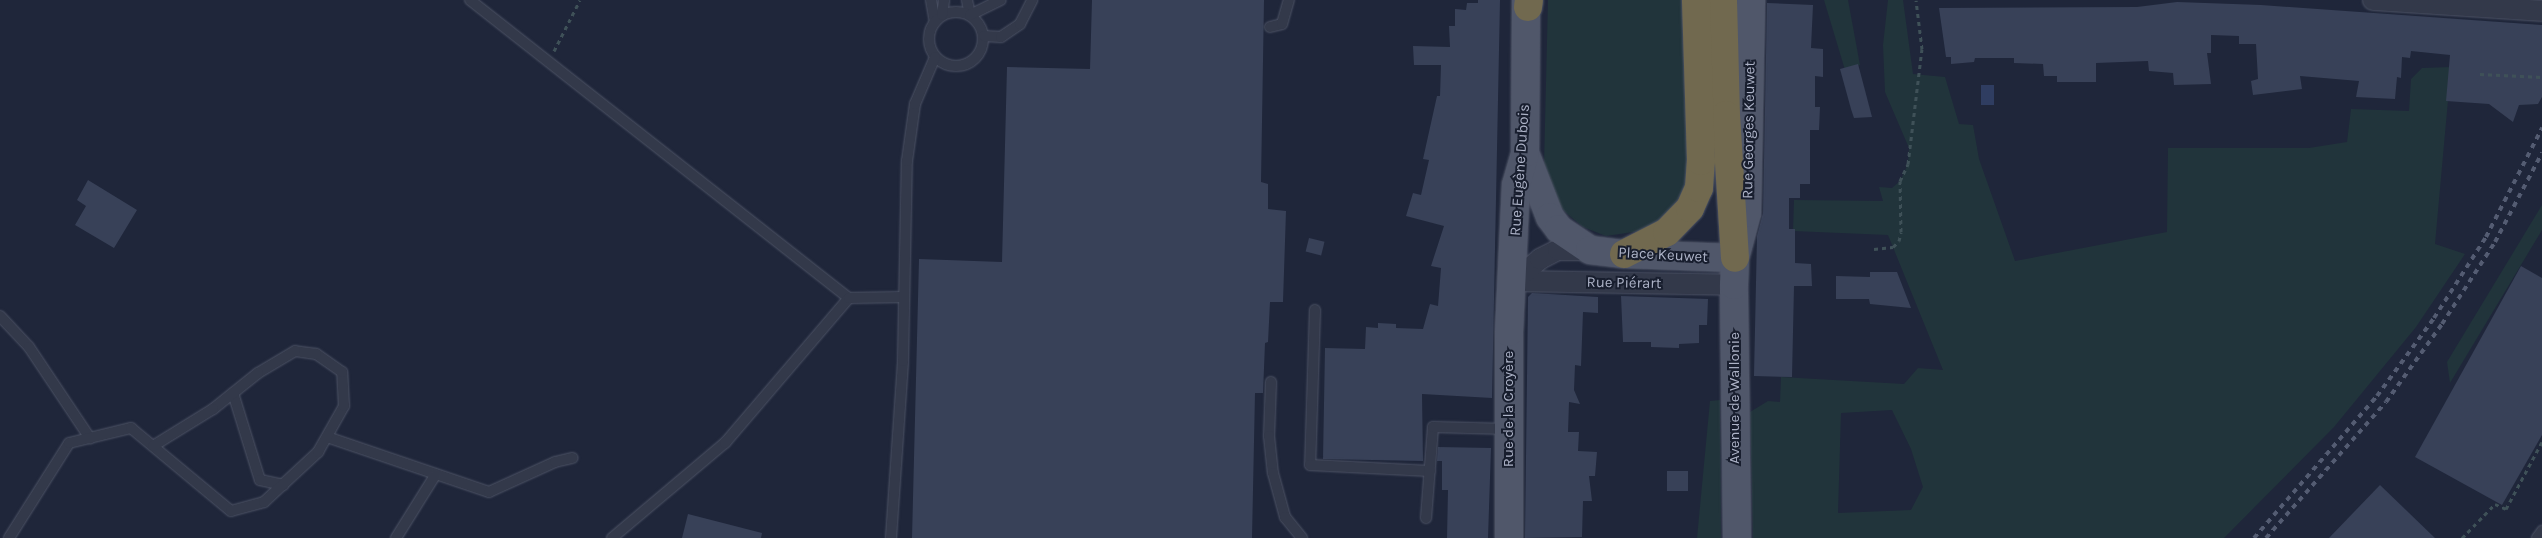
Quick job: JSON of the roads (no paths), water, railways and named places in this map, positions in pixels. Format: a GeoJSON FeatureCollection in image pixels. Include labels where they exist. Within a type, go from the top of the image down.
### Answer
{"type":"FeatureCollection","features":[{"type":"Feature","properties":{"kind":"highway"},"geometry":{"type":"LineString","coordinates":[[1624,254],[1668,232],[1690,208],[1699,188],[1701,161],[1696,0]]}},
{"type":"Feature","properties":{"kind":"highway"},"geometry":{"type":"LineString","coordinates":[[1723,0],[1726,115],[1735,258]]}},
{"type":"Feature","properties":{"kind":"main road","name":"Rue Georges Keuwet"},"geometry":{"type":"LineString","coordinates":[[1735,258],[1747,213],[1750,0]]}},
{"type":"Feature","properties":{"kind":"main road","name":"Rue Eugène Dubois"},"geometry":{"type":"LineString","coordinates":[[1514,281],[1516,186],[1525,154],[1527,2]]}},
{"type":"Feature","properties":{"kind":"main road","name":"Place Keuwet"},"geometry":{"type":"LineString","coordinates":[[1525,154],[1550,217],[1558,229],[1590,250],[1624,254],[1735,258]]}},
{"type":"Feature","properties":{"kind":"main road","name":"Avenue de Wallonie"},"geometry":{"type":"LineString","coordinates":[[1735,258],[1737,538]]}},
{"type":"Feature","properties":{"kind":"main road","name":"Rue de la Croyère"},"geometry":{"type":"LineString","coordinates":[[1509,538],[1509,332],[1514,281]]}},
{"type":"Feature","properties":{"kind":"street"},"geometry":{"type":"LineString","coordinates":[[2373,0],[2542,11]]}},
{"type":"Feature","properties":{"kind":"street","name":"Place Keuwet"},"geometry":{"type":"LineString","coordinates":[[1514,281],[1540,259],[1558,250],[1590,250]]}},
{"type":"Feature","properties":{"kind":"street","name":"Rue Piérart"},"geometry":{"type":"LineString","coordinates":[[1514,281],[1734,285]]}},
{"type":"Feature","properties":{"kind":"lane"},"geometry":{"type":"LineString","coordinates":[[470,0],[849,298],[904,297]]}},
{"type":"Feature","properties":{"kind":"lane"},"geometry":{"type":"LineString","coordinates":[[931,0],[939,19]]}},
{"type":"Feature","properties":{"kind":"lane"},"geometry":{"type":"LineString","coordinates":[[939,19],[961,12],[970,15],[977,21],[984,36],[981,53],[968,65],[950,66],[935,57],[929,40],[939,19],[944,0]]}},
{"type":"Feature","properties":{"kind":"lane"},"geometry":{"type":"LineString","coordinates":[[967,0],[970,15]]}},
{"type":"Feature","properties":{"kind":"lane"},"geometry":{"type":"LineString","coordinates":[[970,15],[972,0]]}},
{"type":"Feature","properties":{"kind":"lane"},"geometry":{"type":"LineString","coordinates":[[970,15],[1001,0]]}},
{"type":"Feature","properties":{"kind":"lane"},"geometry":{"type":"LineString","coordinates":[[984,36],[1001,37],[1020,24],[1032,0]]}},
{"type":"Feature","properties":{"kind":"lane"},"geometry":{"type":"LineString","coordinates":[[1270,27],[1282,24],[1289,0]]}},
{"type":"Feature","properties":{"kind":"lane"},"geometry":{"type":"LineString","coordinates":[[891,538],[904,297],[907,162],[915,104],[935,57]]}},
{"type":"Feature","properties":{"kind":"lane"},"geometry":{"type":"LineString","coordinates":[[614,537],[725,443],[849,298]]}},
{"type":"Feature","properties":{"kind":"lane"},"geometry":{"type":"LineString","coordinates":[[1315,310],[1310,465],[1430,471]]}},
{"type":"Feature","properties":{"kind":"lane"},"geometry":{"type":"LineString","coordinates":[[0,316],[28,346],[90,438]]}},
{"type":"Feature","properties":{"kind":"lane"},"geometry":{"type":"LineString","coordinates":[[9,538],[70,443],[131,428],[232,511],[264,502],[318,452],[327,437],[344,406],[342,372],[316,354],[295,351],[153,446]]}},
{"type":"Feature","properties":{"kind":"lane"},"geometry":{"type":"LineString","coordinates":[[1271,382],[1269,436],[1273,473],[1285,517],[1302,538]]}},
{"type":"Feature","properties":{"kind":"lane"},"geometry":{"type":"LineString","coordinates":[[233,393],[260,480],[283,485]]}},
{"type":"Feature","properties":{"kind":"lane"},"geometry":{"type":"LineString","coordinates":[[1426,518],[1433,427],[1509,429]]}},
{"type":"Feature","properties":{"kind":"lane"},"geometry":{"type":"LineString","coordinates":[[327,437],[489,492],[555,462],[573,458]]}},
{"type":"Feature","properties":{"kind":"lane"},"geometry":{"type":"LineString","coordinates":[[396,538],[436,474]]}},
{"type":"Feature","properties":{"kind":"lane"},"geometry":{"type":"LineString","coordinates":[[2539,538],[2542,532]]}},
{"type":"Feature","properties":{"kind":"water"},"geometry":{"type":"Polygon","coordinates":[[[1981,85],[1994,85],[1994,105],[1981,105],[1981,85]]]}},
{"type":"Feature","properties":{"kind":"railway"},"geometry":{"type":"LineString","coordinates":[[2254,538],[2377,396],[2434,318],[2486,237],[2542,128]]}},
{"type":"Feature","properties":{"kind":"railway"},"geometry":{"type":"LineString","coordinates":[[2266,538],[2386,402],[2442,324],[2495,242],[2542,153]]}}]}
